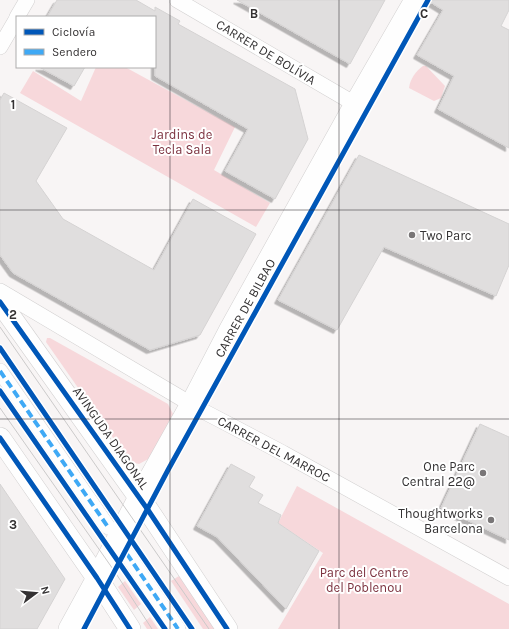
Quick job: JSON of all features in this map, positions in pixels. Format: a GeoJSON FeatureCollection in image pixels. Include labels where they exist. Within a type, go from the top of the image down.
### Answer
{"type":"FeatureCollection","features":[{"type":"Feature","properties":{"kind":"main road","name":"CARRER DE BILBAO"},"geometry":{"type":"LineString","coordinates":[[68,629],[191,404],[230,329],[355,104],[415,0]]}},
{"type":"Feature","properties":{"kind":"main road","name":"AVINGUDA DIAGONAL"},"geometry":{"type":"LineString","coordinates":[[0,302],[139,497],[227,629]]}},
{"type":"Feature","properties":{"kind":"main road"},"geometry":{"type":"LineString","coordinates":[[0,438],[97,578],[130,629]]}},
{"type":"Feature","properties":{"kind":"street"},"geometry":{"type":"LineString","coordinates":[[18,16],[27,0]]}},
{"type":"Feature","properties":{"kind":"street","name":"CARRER DE BOLÍVIA"},"geometry":{"type":"LineString","coordinates":[[177,0],[355,104]]}},
{"type":"Feature","properties":{"kind":"street"},"geometry":{"type":"LineString","coordinates":[[0,48],[16,19]]}},
{"type":"Feature","properties":{"kind":"street","name":"CARRER DEL MARROC"},"geometry":{"type":"LineString","coordinates":[[0,291],[191,404],[509,578]]}},
{"type":"Feature","properties":{"kind":"street"},"geometry":{"type":"LineString","coordinates":[[0,371],[108,527]]}},
{"type":"Feature","properties":{"kind":"street"},"geometry":{"type":"LineString","coordinates":[[127,554],[178,629]]}},
{"type":"Feature","properties":{"kind":"green space"},"geometry":{"type":"Polygon","coordinates":[[[423,66],[426,66],[445,86],[441,98],[434,101],[409,88],[414,76],[423,66]]]}},
{"type":"Feature","properties":{"kind":"green space","name":"Jardins de Tecla Sala"},"geometry":{"type":"Polygon","coordinates":[[[96,68],[127,68],[235,127],[214,170],[270,203],[256,227],[20,93],[33,71],[81,101],[96,68]]]}},
{"type":"Feature","properties":{"kind":"green space"},"geometry":{"type":"Polygon","coordinates":[[[47,338],[50,338],[168,404],[173,414],[171,420],[150,458],[139,464],[130,462],[46,342],[47,338]]]}},
{"type":"Feature","properties":{"kind":"green space","name":"Parc del Centre del Poblenou"},"geometry":{"type":"Polygon","coordinates":[[[297,486],[509,604],[509,629],[278,629],[323,553],[278,523],[297,486]]]}},
{"type":"Feature","properties":{"kind":"green space"},"geometry":{"type":"Polygon","coordinates":[[[179,576],[215,629],[203,629],[171,581],[179,576]]]}},
{"type":"Feature","properties":{"kind":"green space"},"geometry":{"type":"Polygon","coordinates":[[[125,581],[141,604],[134,610],[118,587],[125,581]]]}},
{"type":"Feature","properties":{"kind":"green space"},"geometry":{"type":"Polygon","coordinates":[[[150,617],[158,629],[147,629],[143,623],[150,617]]]}},
{"type":"Feature","properties":{"kind":"building"},"geometry":{"type":"Polygon","coordinates":[[[57,0],[136,0],[155,11],[155,7],[180,21],[178,24],[295,89],[308,139],[275,199],[225,171],[248,129],[155,76],[156,16],[48,16],[57,0]]]}},
{"type":"Feature","properties":{"kind":"building"},"geometry":{"type":"Polygon","coordinates":[[[237,0],[385,0],[350,64],[237,0]]]}},
{"type":"Feature","properties":{"kind":"building"},"geometry":{"type":"Polygon","coordinates":[[[427,0],[509,0],[509,10],[501,26],[509,30],[509,148],[438,109],[454,76],[417,55],[443,10],[427,0]]]}},
{"type":"Feature","properties":{"kind":"building"},"geometry":{"type":"Polygon","coordinates":[[[41,68],[84,68],[74,86],[41,68]]]}},
{"type":"Feature","properties":{"kind":"building"},"geometry":{"type":"Polygon","coordinates":[[[4,93],[67,128],[36,181],[63,219],[154,270],[193,199],[256,234],[200,335],[150,350],[13,273],[0,255],[0,100],[4,93]]]}},
{"type":"Feature","properties":{"kind":"building","name":"Two Parc"},"geometry":{"type":"Polygon","coordinates":[[[359,155],[509,224],[509,265],[496,296],[384,247],[337,330],[278,300],[359,155]]]}},
{"type":"Feature","properties":{"kind":"building","name":"One Parc Central 22@"},"geometry":{"type":"Polygon","coordinates":[[[480,424],[509,437],[509,540],[441,508],[480,424]]]}},
{"type":"Feature","properties":{"kind":"building"},"geometry":{"type":"Polygon","coordinates":[[[231,464],[255,477],[249,487],[263,495],[258,503],[281,515],[278,523],[319,551],[286,609],[217,537],[197,526],[231,464]]]}},
{"type":"Feature","properties":{"kind":"building"},"geometry":{"type":"Polygon","coordinates":[[[0,484],[65,579],[37,629],[0,629],[0,484]]]}},
{"type":"Feature","properties":{"kind":"tram line"},"geometry":{"type":"LineString","coordinates":[[0,327],[209,629]]}},
{"type":"Feature","properties":{"kind":"tram line"},"geometry":{"type":"LineString","coordinates":[[0,408],[115,572],[152,629]]}},
{"type":"Feature","properties":{"kind":"marked path"},"geometry":{"type":"LineString","coordinates":[[0,371],[108,527]]}},
{"type":"Feature","properties":{"kind":"marked path"},"geometry":{"type":"LineString","coordinates":[[127,554],[178,629]]}},
{"type":"Feature","properties":{"kind":"cycle path"},"geometry":{"type":"LineString","coordinates":[[84,629],[168,470],[428,0]]}},
{"type":"Feature","properties":{"kind":"cycle path"},"geometry":{"type":"LineString","coordinates":[[0,302],[148,510],[227,629]]}},
{"type":"Feature","properties":{"kind":"cycle path"},"geometry":{"type":"LineString","coordinates":[[0,348],[192,629]]}},
{"type":"Feature","properties":{"kind":"cycle path"},"geometry":{"type":"LineString","coordinates":[[0,391],[165,629]]}},
{"type":"Feature","properties":{"kind":"cycle path"},"geometry":{"type":"LineString","coordinates":[[0,438],[97,578],[130,629]]}},
{"type":"Feature","properties":{"kind":"place","name":"Two Parc"},"geometry":{"type":"Point","coordinates":[412,235]}},
{"type":"Feature","properties":{"kind":"place","name":"One Parc Central 22@"},"geometry":{"type":"Point","coordinates":[483,473]}},
{"type":"Feature","properties":{"kind":"place","name":"Thoughtworks Barcelona"},"geometry":{"type":"Point","coordinates":[491,520]}}]}
